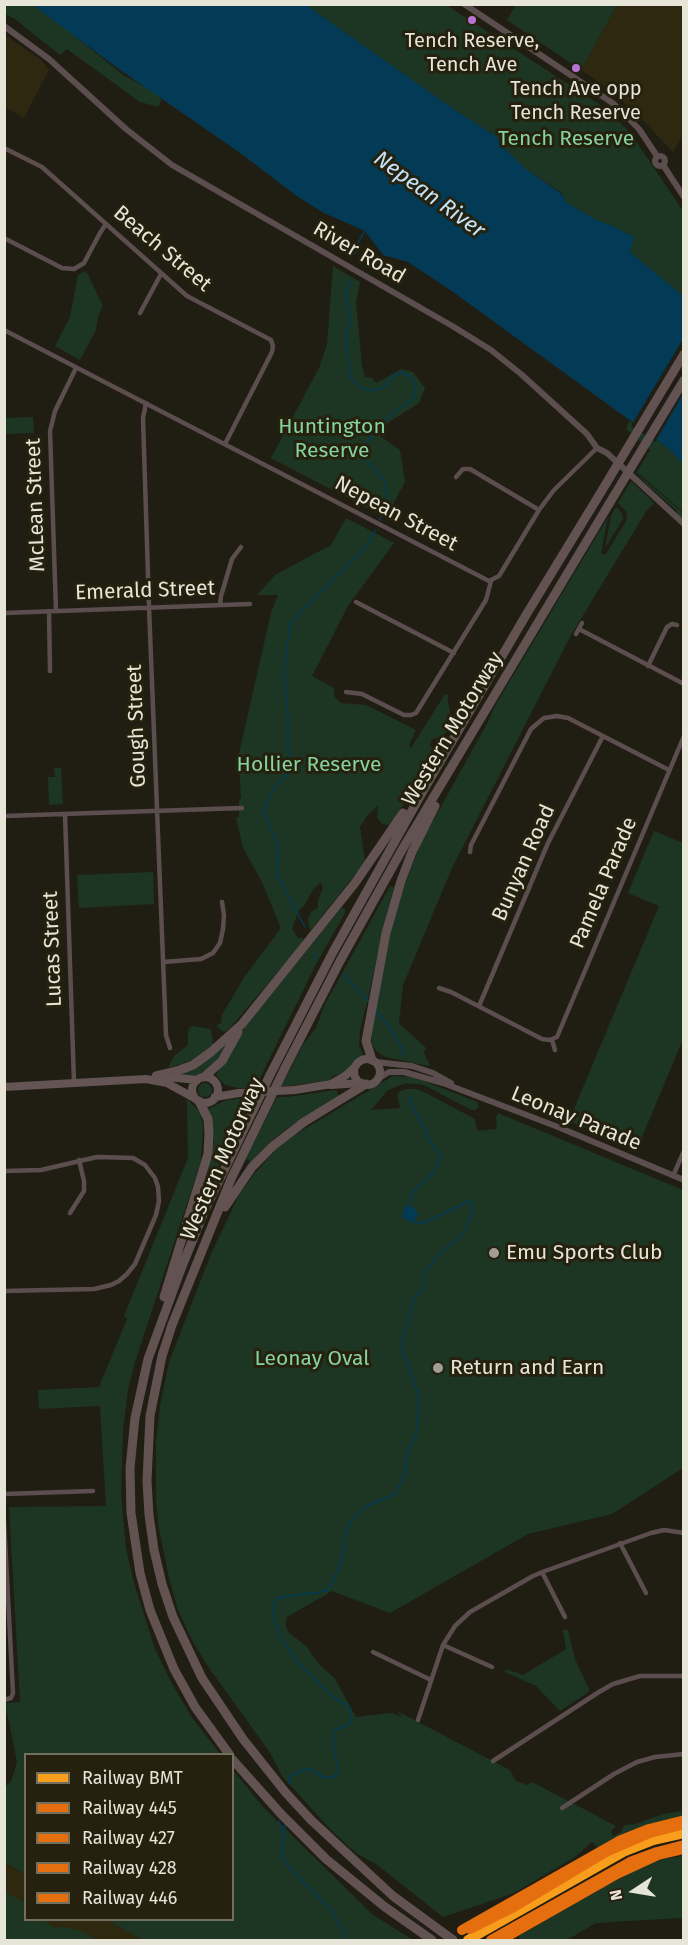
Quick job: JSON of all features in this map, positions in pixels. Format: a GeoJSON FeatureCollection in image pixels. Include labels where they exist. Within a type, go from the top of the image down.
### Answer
{"type":"FeatureCollection","features":[{"type":"Feature","properties":{"kind":"highway","name":"Western Motorway"},"geometry":{"type":"LineString","coordinates":[[228,1753],[195,1707],[174,1669],[157,1630],[137,1559],[131,1505],[130,1468],[135,1418],[147,1359],[188,1252],[247,1121],[333,952],[544,584],[684,354]]}},
{"type":"Feature","properties":{"kind":"highway","name":"Western Motorway"},"geometry":{"type":"LineString","coordinates":[[453,1941],[374,1880],[286,1793],[243,1740],[198,1670],[173,1617],[158,1565],[149,1515],[146,1462],[153,1395],[166,1341],[207,1238],[252,1134],[329,983],[403,848],[684,380]]}},
{"type":"Feature","properties":{"kind":"highway"},"geometry":{"type":"LineString","coordinates":[[151,1077],[193,1065],[242,1024],[320,929],[379,850],[452,733],[473,706]]}},
{"type":"Feature","properties":{"kind":"highway"},"geometry":{"type":"LineString","coordinates":[[331,1084],[336,1086],[373,1083],[379,1078],[380,1068],[374,1061],[366,1041],[390,917],[412,852],[475,736],[483,714]]}},
{"type":"Feature","properties":{"kind":"highway"},"geometry":{"type":"LineString","coordinates":[[135,1418],[133,1401],[144,1354],[208,1154],[210,1139],[208,1119],[192,1089],[200,1079],[222,1061],[242,1024]]}},
{"type":"Feature","properties":{"kind":"highway"},"geometry":{"type":"LineString","coordinates":[[151,1077],[197,1100],[208,1102],[215,1097],[239,1093],[295,1090],[331,1084],[345,1076],[364,1059],[374,1061]]}},
{"type":"Feature","properties":{"kind":"highway"},"geometry":{"type":"LineString","coordinates":[[355,1067],[356,1078],[364,1084]]}},
{"type":"Feature","properties":{"kind":"highway"},"geometry":{"type":"LineString","coordinates":[[4,1086],[151,1077],[212,1080],[217,1087],[239,1093]]}},
{"type":"Feature","properties":{"kind":"highway"},"geometry":{"type":"LineString","coordinates":[[207,1238],[252,1167],[273,1146],[304,1122],[364,1084]]}},
{"type":"Feature","properties":{"kind":"highway"},"geometry":{"type":"LineString","coordinates":[[215,1097],[217,1087]]}},
{"type":"Feature","properties":{"kind":"highway"},"geometry":{"type":"LineString","coordinates":[[234,1761],[282,1815],[326,1859],[385,1907],[432,1941]]}},
{"type":"Feature","properties":{"kind":"street"},"geometry":{"type":"LineString","coordinates":[[465,4],[614,104],[639,129],[657,156],[656,164],[663,165],[684,197]]}},
{"type":"Feature","properties":{"kind":"street","name":"River Road"},"geometry":{"type":"LineString","coordinates":[[4,26],[33,46],[126,129],[180,170],[491,350],[521,374],[582,430],[597,448],[605,452],[684,524]]}},
{"type":"Feature","properties":{"kind":"street","name":"Beach Street"},"geometry":{"type":"LineString","coordinates":[[4,147],[40,165],[187,296],[269,339],[273,344],[272,352],[225,444]]}},
{"type":"Feature","properties":{"kind":"street"},"geometry":{"type":"LineString","coordinates":[[4,238],[62,268],[74,269],[84,263],[106,224]]}},
{"type":"Feature","properties":{"kind":"street"},"geometry":{"type":"LineString","coordinates":[[140,313],[161,274]]}},
{"type":"Feature","properties":{"kind":"street","name":"Nepean Street"},"geometry":{"type":"LineString","coordinates":[[4,330],[491,581]]}},
{"type":"Feature","properties":{"kind":"street","name":"McLean Street"},"geometry":{"type":"LineString","coordinates":[[56,611],[50,431],[55,411],[76,368]]}},
{"type":"Feature","properties":{"kind":"street","name":"Gough Street"},"geometry":{"type":"LineString","coordinates":[[146,404],[143,418],[149,607],[166,1035],[170,1048]]}},
{"type":"Feature","properties":{"kind":"street"},"geometry":{"type":"LineString","coordinates":[[346,692],[362,694],[402,714],[413,714],[418,711],[486,600],[491,581],[500,576],[539,510],[554,490],[597,448]]}},
{"type":"Feature","properties":{"kind":"street"},"geometry":{"type":"LineString","coordinates":[[456,477],[464,469],[473,470],[539,510]]}},
{"type":"Feature","properties":{"kind":"street"},"geometry":{"type":"LineString","coordinates":[[220,604],[232,560],[241,547]]}},
{"type":"Feature","properties":{"kind":"street"},"geometry":{"type":"LineString","coordinates":[[356,602],[454,653]]}},
{"type":"Feature","properties":{"kind":"street","name":"Emerald Street"},"geometry":{"type":"LineString","coordinates":[[4,613],[250,604]]}},
{"type":"Feature","properties":{"kind":"street"},"geometry":{"type":"LineString","coordinates":[[49,611],[50,671]]}},
{"type":"Feature","properties":{"kind":"street"},"geometry":{"type":"LineString","coordinates":[[582,623],[577,632],[684,684]]}},
{"type":"Feature","properties":{"kind":"street"},"geometry":{"type":"LineString","coordinates":[[648,666],[667,627],[672,624],[677,625]]}},
{"type":"Feature","properties":{"kind":"street"},"geometry":{"type":"LineString","coordinates":[[470,852],[471,845],[533,726],[544,718],[562,716],[669,770]]}},
{"type":"Feature","properties":{"kind":"street","name":"Bunyan Road"},"geometry":{"type":"LineString","coordinates":[[479,1006],[548,843],[603,736]]}},
{"type":"Feature","properties":{"kind":"street","name":"Pamela Parade"},"geometry":{"type":"LineString","coordinates":[[552,1040],[558,1035],[684,736]]}},
{"type":"Feature","properties":{"kind":"street"},"geometry":{"type":"LineString","coordinates":[[4,816],[242,808]]}},
{"type":"Feature","properties":{"kind":"street","name":"Lucas Street"},"geometry":{"type":"LineString","coordinates":[[65,814],[74,1083]]}},
{"type":"Feature","properties":{"kind":"street"},"geometry":{"type":"LineString","coordinates":[[163,962],[201,959],[213,953],[223,929],[222,902]]}},
{"type":"Feature","properties":{"kind":"street"},"geometry":{"type":"LineString","coordinates":[[439,988],[542,1039],[552,1040],[555,1050]]}},
{"type":"Feature","properties":{"kind":"street","name":"Leonay Parade"},"geometry":{"type":"LineString","coordinates":[[374,1061],[412,1066],[433,1072],[445,1078],[456,1088]]}},
{"type":"Feature","properties":{"kind":"street","name":"Leonay Parade"},"geometry":{"type":"LineString","coordinates":[[379,1078],[389,1072],[404,1072],[456,1088],[558,1127],[684,1180]]}},
{"type":"Feature","properties":{"kind":"street"},"geometry":{"type":"LineString","coordinates":[[673,1176],[684,1151]]}},
{"type":"Feature","properties":{"kind":"street"},"geometry":{"type":"LineString","coordinates":[[142,1162],[146,1154]]}},
{"type":"Feature","properties":{"kind":"street"},"geometry":{"type":"LineString","coordinates":[[4,1171],[39,1170],[97,1157],[133,1158],[142,1162],[155,1178],[159,1201],[156,1215],[137,1259],[127,1274],[115,1283],[99,1288],[4,1291]]}},
{"type":"Feature","properties":{"kind":"street"},"geometry":{"type":"LineString","coordinates":[[70,1214],[84,1191],[79,1160]]}},
{"type":"Feature","properties":{"kind":"street"},"geometry":{"type":"LineString","coordinates":[[4,1494],[93,1491]]}},
{"type":"Feature","properties":{"kind":"street"},"geometry":{"type":"LineString","coordinates":[[4,1521],[13,1690],[11,1698],[4,1700]]}},
{"type":"Feature","properties":{"kind":"street"},"geometry":{"type":"LineString","coordinates":[[418,1720],[443,1645],[455,1626],[465,1616],[542,1572],[660,1531],[684,1533]]}},
{"type":"Feature","properties":{"kind":"street"},"geometry":{"type":"LineString","coordinates":[[620,1543],[646,1593]]}},
{"type":"Feature","properties":{"kind":"street"},"geometry":{"type":"LineString","coordinates":[[542,1572],[566,1617]]}},
{"type":"Feature","properties":{"kind":"street"},"geometry":{"type":"LineString","coordinates":[[443,1645],[492,1667]]}},
{"type":"Feature","properties":{"kind":"street"},"geometry":{"type":"LineString","coordinates":[[373,1652],[431,1680]]}},
{"type":"Feature","properties":{"kind":"street"},"geometry":{"type":"LineString","coordinates":[[493,1761],[614,1684],[640,1676],[684,1676]]}},
{"type":"Feature","properties":{"kind":"street"},"geometry":{"type":"LineString","coordinates":[[562,1808],[637,1762],[655,1756],[684,1754]]}},
{"type":"Feature","properties":{"kind":"shaded area"},"geometry":{"type":"Polygon","coordinates":[[[617,5],[683,5],[683,134],[673,152],[633,110],[610,90],[581,70],[617,5]]]}},
{"type":"Feature","properties":{"kind":"shaded area"},"geometry":{"type":"Polygon","coordinates":[[[5,35],[41,60],[49,70],[24,118],[5,107],[5,35]]]}},
{"type":"Feature","properties":{"kind":"shaded area"},"geometry":{"type":"Polygon","coordinates":[[[4,1863],[24,1873],[24,1912],[5,1902],[4,1863]]]}},
{"type":"Feature","properties":{"kind":"shaded area"},"geometry":{"type":"Polygon","coordinates":[[[41,1921],[109,1921],[143,1940],[77,1940],[41,1921]]]}},
{"type":"Feature","properties":{"kind":"green space"},"geometry":{"type":"Polygon","coordinates":[[[5,5],[32,5],[56,21],[123,75],[162,96],[159,107],[140,102],[67,49],[60,55],[15,19],[5,14],[5,5]]]}},
{"type":"Feature","properties":{"kind":"green space","name":"Tench Reserve"},"geometry":{"type":"Polygon","coordinates":[[[306,5],[446,5],[599,104],[629,131],[683,211],[683,296],[630,252],[634,237],[596,220],[566,202],[562,193],[526,169],[501,145],[497,137],[306,5]]]}},
{"type":"Feature","properties":{"kind":"green space"},"geometry":{"type":"Polygon","coordinates":[[[516,5],[617,5],[581,70],[507,20],[516,5]]]}},
{"type":"Feature","properties":{"kind":"green space","name":"Huntington Reserve"},"geometry":{"type":"Polygon","coordinates":[[[333,266],[360,282],[356,302],[365,377],[372,378],[376,383],[402,369],[413,372],[425,388],[419,403],[389,422],[380,436],[400,450],[405,482],[386,518],[271,458],[319,368],[327,345],[333,266]]]}},
{"type":"Feature","properties":{"kind":"green space"},"geometry":{"type":"Polygon","coordinates":[[[86,271],[103,306],[98,316],[96,330],[80,360],[55,346],[70,317],[78,275],[86,271]]]}},
{"type":"Feature","properties":{"kind":"green space"},"geometry":{"type":"Polygon","coordinates":[[[33,417],[34,433],[5,434],[5,418],[33,417]]]}},
{"type":"Feature","properties":{"kind":"green space"},"geometry":{"type":"Polygon","coordinates":[[[629,421],[668,448],[683,464],[683,512],[637,472],[650,450],[626,429],[629,421]]]}},
{"type":"Feature","properties":{"kind":"green space"},"geometry":{"type":"Polygon","coordinates":[[[636,473],[683,513],[683,520],[677,511],[636,473]]]}},
{"type":"Feature","properties":{"kind":"green space"},"geometry":{"type":"Polygon","coordinates":[[[631,481],[654,503],[647,510],[571,635],[452,868],[403,985],[399,1023],[426,1048],[424,1053],[430,1065],[386,1057],[377,1052],[371,1037],[385,956],[396,912],[422,841],[496,704],[608,517],[601,553],[603,555],[606,554],[626,521],[627,512],[618,503],[631,481]]]}},
{"type":"Feature","properties":{"kind":"green space"},"geometry":{"type":"Polygon","coordinates":[[[616,507],[622,513],[623,519],[605,548],[611,516],[616,507]]]}},
{"type":"Feature","properties":{"kind":"green space","name":"Hollier Reserve"},"geometry":{"type":"Polygon","coordinates":[[[346,518],[394,543],[348,606],[312,676],[334,688],[334,696],[341,703],[366,705],[416,730],[409,745],[411,748],[445,694],[448,695],[452,723],[442,738],[432,739],[430,745],[435,752],[392,823],[387,825],[381,823],[377,817],[378,805],[367,816],[360,827],[365,862],[310,931],[308,919],[311,912],[318,908],[318,900],[323,888],[321,882],[314,888],[304,906],[299,910],[292,929],[298,938],[303,938],[304,941],[230,1028],[224,1032],[216,1026],[221,1023],[222,1015],[243,979],[281,928],[261,880],[243,848],[236,818],[239,817],[239,799],[241,798],[239,762],[237,762],[271,613],[278,595],[257,595],[275,575],[331,545],[346,518]]]}},
{"type":"Feature","properties":{"kind":"green space"},"geometry":{"type":"Polygon","coordinates":[[[54,768],[61,768],[63,804],[49,805],[48,777],[55,777],[54,768]]]}},
{"type":"Feature","properties":{"kind":"green space"},"geometry":{"type":"Polygon","coordinates":[[[654,831],[683,843],[683,1039],[637,1149],[569,1121],[659,906],[628,893],[654,831]]]}},
{"type":"Feature","properties":{"kind":"green space"},"geometry":{"type":"Polygon","coordinates":[[[153,872],[154,904],[79,908],[77,875],[153,872]]]}},
{"type":"Feature","properties":{"kind":"green space"},"geometry":{"type":"Polygon","coordinates":[[[390,886],[394,887],[360,1030],[359,1046],[363,1056],[357,1059],[347,1072],[333,1076],[329,1080],[281,1087],[303,1045],[316,1028],[323,1008],[390,886]]]}},
{"type":"Feature","properties":{"kind":"green space"},"geometry":{"type":"Polygon","coordinates":[[[342,907],[345,913],[316,964],[255,1088],[225,1085],[216,1075],[237,1037],[342,907]]]}},
{"type":"Feature","properties":{"kind":"green space"},"geometry":{"type":"Polygon","coordinates":[[[193,1026],[211,1029],[213,1045],[192,1060],[168,1068],[174,1056],[188,1045],[189,1028],[193,1026]]]}},
{"type":"Feature","properties":{"kind":"green space"},"geometry":{"type":"Polygon","coordinates":[[[230,1037],[218,1059],[200,1074],[189,1077],[177,1074],[230,1037]]]}},
{"type":"Feature","properties":{"kind":"green space","name":"Leonay Oval"},"geometry":{"type":"Polygon","coordinates":[[[393,1076],[421,1080],[477,1102],[479,1106],[476,1110],[471,1110],[424,1085],[406,1083],[388,1090],[371,1110],[400,1108],[397,1095],[400,1091],[416,1089],[475,1119],[477,1131],[497,1129],[498,1113],[683,1190],[683,1468],[612,1514],[528,1534],[390,1613],[332,1591],[287,1617],[285,1623],[288,1632],[306,1646],[317,1662],[335,1679],[356,1717],[391,1713],[402,1717],[397,1711],[510,1770],[516,1781],[527,1785],[532,1782],[616,1826],[611,1832],[613,1836],[621,1832],[624,1825],[683,1811],[683,1824],[666,1826],[599,1850],[592,1842],[575,1857],[514,1893],[443,1917],[376,1864],[357,1854],[331,1830],[282,1776],[271,1754],[209,1668],[193,1642],[178,1610],[159,1529],[156,1502],[156,1443],[160,1406],[169,1362],[211,1254],[239,1195],[254,1174],[278,1148],[293,1136],[393,1076]]]}},
{"type":"Feature","properties":{"kind":"green space"},"geometry":{"type":"Polygon","coordinates":[[[202,1083],[208,1083],[212,1090],[208,1097],[202,1097],[198,1093],[198,1087],[202,1083]]]}},
{"type":"Feature","properties":{"kind":"green space"},"geometry":{"type":"Polygon","coordinates":[[[336,1090],[339,1096],[285,1130],[251,1162],[246,1158],[277,1097],[336,1090]]]}},
{"type":"Feature","properties":{"kind":"green space"},"geometry":{"type":"Polygon","coordinates":[[[249,1098],[198,1212],[196,1212],[214,1142],[208,1109],[227,1100],[249,1098]]]}},
{"type":"Feature","properties":{"kind":"green space"},"geometry":{"type":"Polygon","coordinates":[[[187,1099],[200,1112],[203,1126],[201,1161],[128,1389],[123,1430],[121,1494],[126,1548],[134,1583],[155,1649],[191,1716],[219,1753],[24,1753],[24,1873],[5,1863],[4,1787],[11,1782],[17,1762],[6,1707],[7,1703],[20,1702],[9,1507],[106,1506],[100,1406],[39,1409],[38,1390],[99,1387],[127,1319],[124,1316],[188,1158],[187,1099]]]}},
{"type":"Feature","properties":{"kind":"green space"},"geometry":{"type":"Polygon","coordinates":[[[563,1630],[568,1630],[575,1659],[590,1691],[560,1711],[536,1686],[505,1672],[506,1669],[523,1675],[566,1649],[563,1630]]]}},
{"type":"Feature","properties":{"kind":"green space"},"geometry":{"type":"Polygon","coordinates":[[[234,1771],[263,1807],[373,1915],[413,1940],[143,1940],[109,1921],[234,1921],[234,1771]]]}},
{"type":"Feature","properties":{"kind":"green space"},"geometry":{"type":"Polygon","coordinates":[[[683,1856],[683,1919],[596,1923],[567,1940],[520,1940],[519,1936],[597,1890],[655,1860],[683,1856]]]}},
{"type":"Feature","properties":{"kind":"green space"},"geometry":{"type":"Polygon","coordinates":[[[5,1892],[24,1902],[24,1921],[46,1921],[55,1928],[65,1927],[78,1930],[98,1940],[5,1940],[5,1892]]]}},
{"type":"Feature","properties":{"kind":"water","name":"Nepean River"},"geometry":{"type":"Polygon","coordinates":[[[33,5],[306,5],[497,137],[501,145],[526,169],[562,194],[566,202],[596,220],[634,237],[630,252],[683,296],[683,464],[668,448],[453,292],[408,262],[383,255],[365,231],[324,213],[298,197],[33,5]]]}},
{"type":"Feature","properties":{"kind":"water"},"geometry":{"type":"Polygon","coordinates":[[[405,1206],[416,1210],[418,1215],[413,1223],[402,1217],[405,1206]]]}},
{"type":"Feature","properties":{"kind":"pier"},"geometry":{"type":"Polygon","coordinates":[[[683,339],[683,394],[655,442],[631,426],[683,339]]]}},
{"type":"Feature","properties":{"kind":"waterway"},"geometry":{"type":"LineString","coordinates":[[355,254],[357,244],[365,231]]}},
{"type":"Feature","properties":{"kind":"waterway"},"geometry":{"type":"LineString","coordinates":[[350,280],[346,294],[351,320],[347,331],[347,349],[352,380],[363,389],[374,390],[381,388],[393,376],[402,372],[410,377],[416,386],[414,398],[393,413],[371,435],[366,445],[366,460],[384,480],[387,499],[380,520]]}},
{"type":"Feature","properties":{"kind":"waterway"},"geometry":{"type":"LineString","coordinates":[[305,927],[277,874],[278,846],[263,810],[276,785],[293,770],[288,752],[284,673],[290,623],[365,548],[375,530]]}},
{"type":"Feature","properties":{"kind":"waterway"},"geometry":{"type":"LineString","coordinates":[[314,954],[317,960]]}},
{"type":"Feature","properties":{"kind":"waterway"},"geometry":{"type":"LineString","coordinates":[[343,974],[370,1003]]}},
{"type":"Feature","properties":{"kind":"waterway"},"geometry":{"type":"LineString","coordinates":[[375,1009],[391,1029],[404,1056]]}},
{"type":"Feature","properties":{"kind":"waterway"},"geometry":{"type":"LineString","coordinates":[[408,1208],[413,1192],[434,1172],[440,1159],[413,1109],[410,1096]]}},
{"type":"Feature","properties":{"kind":"waterway"},"geometry":{"type":"LineString","coordinates":[[289,1784],[289,1777],[303,1770],[310,1769],[325,1778],[335,1776],[338,1771],[333,1740],[335,1730],[346,1726],[352,1720],[347,1705],[333,1697],[302,1667],[284,1643],[276,1625],[273,1603],[283,1597],[327,1591],[342,1559],[347,1528],[354,1516],[367,1506],[395,1494],[400,1485],[405,1474],[407,1452],[416,1436],[419,1397],[402,1349],[403,1338],[414,1299],[423,1289],[426,1271],[438,1255],[463,1234],[473,1205],[469,1201],[422,1224],[414,1222]]}},
{"type":"Feature","properties":{"kind":"waterway"},"geometry":{"type":"LineString","coordinates":[[279,1821],[283,1832]]}},
{"type":"Feature","properties":{"kind":"waterway"},"geometry":{"type":"LineString","coordinates":[[285,1825],[282,1856],[288,1866],[333,1912],[347,1940]]}},
{"type":"Feature","properties":{"kind":"rail line","name":"427"},"geometry":{"type":"LineString","coordinates":[[462,1930],[619,1841],[649,1829],[681,1821]]}},
{"type":"Feature","properties":{"kind":"rail line","name":"446"},"geometry":{"type":"LineString","coordinates":[[470,1929],[514,1907],[606,1852],[650,1833],[681,1825]]}},
{"type":"Feature","properties":{"kind":"rail line","name":"BMT"},"geometry":{"type":"LineString","coordinates":[[468,1940],[625,1851],[653,1840],[684,1833]]}},
{"type":"Feature","properties":{"kind":"rail line","name":"445"},"geometry":{"type":"LineString","coordinates":[[491,1940],[630,1862],[684,1845]]}},
{"type":"Feature","properties":{"kind":"rail line","name":"428"},"geometry":{"type":"LineString","coordinates":[[501,1940],[617,1874],[658,1855],[684,1849]]}},
{"type":"Feature","properties":{"kind":"place","name":"Tench Reserve, Tench Ave"},"geometry":{"type":"Point","coordinates":[472,20]}},
{"type":"Feature","properties":{"kind":"place","name":"Tench Ave opp Tench Reserve"},"geometry":{"type":"Point","coordinates":[576,68]}},
{"type":"Feature","properties":{"kind":"place","name":"Emu Sports Club"},"geometry":{"type":"Point","coordinates":[494,1253]}},
{"type":"Feature","properties":{"kind":"place","name":"Return and Earn"},"geometry":{"type":"Point","coordinates":[438,1368]}}]}
